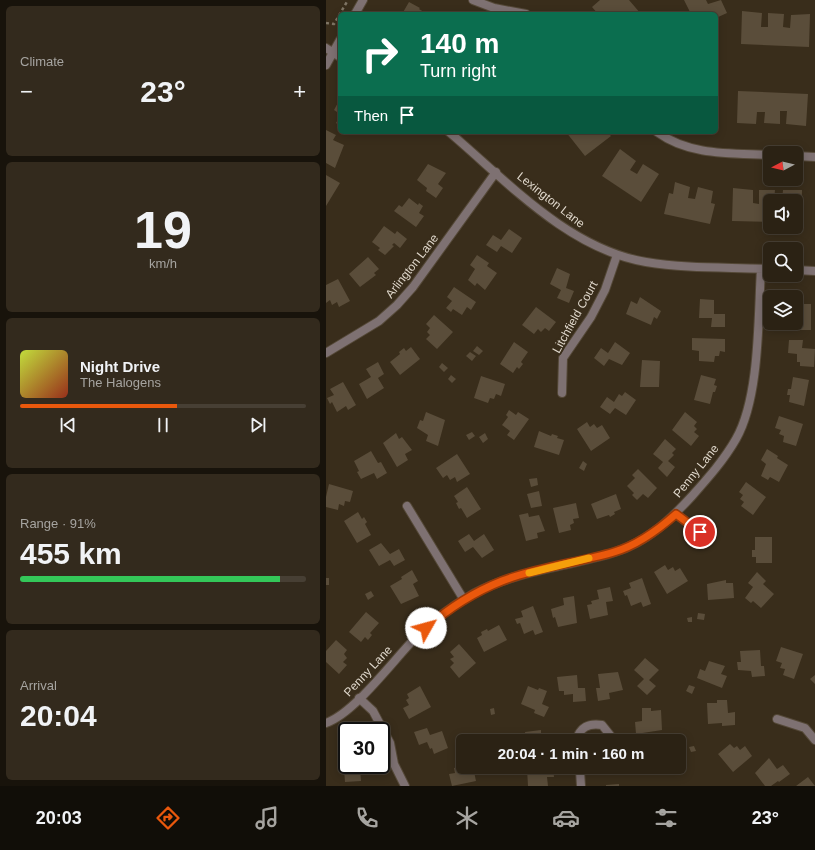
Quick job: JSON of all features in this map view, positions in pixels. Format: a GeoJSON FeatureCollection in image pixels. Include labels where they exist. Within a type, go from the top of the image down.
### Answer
{"type":"FeatureCollection","features":[{"type":"Feature","properties":{"kind":"street"},"geometry":{"type":"LineString","coordinates":[[356,12],[363,0]]}},
{"type":"Feature","properties":{"kind":"street"},"geometry":{"type":"LineString","coordinates":[[473,0],[494,8],[515,12]]}},
{"type":"Feature","properties":{"kind":"street"},"geometry":{"type":"LineString","coordinates":[[326,65],[333,52]]}},
{"type":"Feature","properties":{"kind":"street","name":"Lexington Lane"},"geometry":{"type":"LineString","coordinates":[[451,134],[538,209],[567,230],[592,245],[617,255],[645,262],[677,266],[760,269]]}},
{"type":"Feature","properties":{"kind":"street"},"geometry":{"type":"LineString","coordinates":[[661,134],[685,147],[706,152],[763,155]]}},
{"type":"Feature","properties":{"kind":"street"},"geometry":{"type":"LineString","coordinates":[[803,156],[815,157]]}},
{"type":"Feature","properties":{"kind":"street","name":"Arlington Lane"},"geometry":{"type":"LineString","coordinates":[[326,353],[379,321],[397,305],[413,287],[496,172]]}},
{"type":"Feature","properties":{"kind":"street","name":"Litchfield Court"},"geometry":{"type":"LineString","coordinates":[[562,393],[563,358],[591,317],[605,290],[617,255]]}},
{"type":"Feature","properties":{"kind":"street","name":"Penny Lane"},"geometry":{"type":"LineString","coordinates":[[326,723],[346,712],[418,635],[435,620],[464,600],[502,581],[540,570],[615,552],[658,531],[676,514],[724,458],[737,437],[747,411],[756,362],[760,269]]}},
{"type":"Feature","properties":{"kind":"street"},"geometry":{"type":"LineString","coordinates":[[803,270],[815,271]]}},
{"type":"Feature","properties":{"kind":"street"},"geometry":{"type":"LineString","coordinates":[[407,506],[464,600]]}},
{"type":"Feature","properties":{"kind":"street"},"geometry":{"type":"LineString","coordinates":[[676,514],[700,532]]}},
{"type":"Feature","properties":{"kind":"street"},"geometry":{"type":"LineString","coordinates":[[359,698],[373,711],[390,742],[394,764],[405,786]]}},
{"type":"Feature","properties":{"kind":"street"},"geometry":{"type":"LineString","coordinates":[[777,719],[805,728],[815,740]]}},
{"type":"Feature","properties":{"kind":"street"},"geometry":{"type":"LineString","coordinates":[[579,734],[581,729],[592,724],[602,725],[609,734]]}},
{"type":"Feature","properties":{"kind":"street"},"geometry":{"type":"LineString","coordinates":[[580,774],[581,786]]}},
{"type":"Feature","properties":{"kind":"path"},"geometry":{"type":"LineString","coordinates":[[341,12],[348,0]]}},
{"type":"Feature","properties":{"kind":"path"},"geometry":{"type":"LineString","coordinates":[[326,23],[334,24],[338,17]]}},
{"type":"Feature","properties":{"kind":"building"},"geometry":{"type":"Polygon","coordinates":[[[600,0],[629,0],[639,12],[596,12],[592,7],[600,0]]]}},
{"type":"Feature","properties":{"kind":"building"},"geometry":{"type":"Polygon","coordinates":[[[684,0],[706,0],[708,4],[721,0],[727,13],[718,17],[718,12],[690,12],[684,0]]]}},
{"type":"Feature","properties":{"kind":"building"},"geometry":{"type":"Polygon","coordinates":[[[409,2],[424,12],[403,12],[409,2]]]}},
{"type":"Feature","properties":{"kind":"building"},"geometry":{"type":"Polygon","coordinates":[[[742,11],[762,13],[761,27],[768,27],[768,13],[784,14],[783,27],[790,28],[791,15],[810,14],[809,47],[741,44],[742,11]]]}},
{"type":"Feature","properties":{"kind":"building"},"geometry":{"type":"Polygon","coordinates":[[[738,91],[808,94],[806,126],[786,124],[787,111],[780,111],[780,124],[764,123],[765,112],[757,112],[756,124],[737,123],[738,91]]]}},
{"type":"Feature","properties":{"kind":"building"},"geometry":{"type":"Polygon","coordinates":[[[338,103],[338,113],[334,110],[338,103]]]}},
{"type":"Feature","properties":{"kind":"building"},"geometry":{"type":"Polygon","coordinates":[[[326,130],[336,135],[333,140],[344,145],[335,168],[326,163],[326,130]]]}},
{"type":"Feature","properties":{"kind":"building"},"geometry":{"type":"Polygon","coordinates":[[[568,134],[609,134],[611,136],[585,156],[568,134]]]}},
{"type":"Feature","properties":{"kind":"building"},"geometry":{"type":"Polygon","coordinates":[[[620,149],[636,161],[630,170],[637,174],[643,164],[659,174],[641,202],[602,176],[620,149]]]}},
{"type":"Feature","properties":{"kind":"building"},"geometry":{"type":"Polygon","coordinates":[[[428,164],[446,173],[438,184],[443,188],[436,198],[426,191],[427,188],[417,180],[428,164]]]}},
{"type":"Feature","properties":{"kind":"building"},"geometry":{"type":"Polygon","coordinates":[[[326,175],[340,183],[326,206],[326,175]]]}},
{"type":"Feature","properties":{"kind":"building"},"geometry":{"type":"Polygon","coordinates":[[[675,182],[690,187],[688,198],[695,199],[698,187],[713,191],[711,203],[715,204],[710,224],[664,214],[669,193],[673,194],[675,182]]]}},
{"type":"Feature","properties":{"kind":"building"},"geometry":{"type":"Polygon","coordinates":[[[733,188],[753,190],[753,203],[759,204],[759,190],[775,190],[775,194],[763,194],[763,222],[732,221],[733,188]]]}},
{"type":"Feature","properties":{"kind":"building"},"geometry":{"type":"Polygon","coordinates":[[[783,190],[802,190],[802,194],[783,194],[783,190]]]}},
{"type":"Feature","properties":{"kind":"building"},"geometry":{"type":"Polygon","coordinates":[[[409,198],[418,205],[419,203],[423,206],[419,213],[424,216],[416,227],[394,211],[399,205],[402,207],[409,198]]]}},
{"type":"Feature","properties":{"kind":"building"},"geometry":{"type":"Polygon","coordinates":[[[384,226],[395,234],[397,231],[407,239],[400,248],[394,243],[392,245],[394,246],[385,255],[378,250],[380,248],[372,242],[384,226]]]}},
{"type":"Feature","properties":{"kind":"building"},"geometry":{"type":"Polygon","coordinates":[[[509,229],[522,238],[512,253],[501,246],[497,252],[486,245],[493,235],[501,240],[509,229]]]}},
{"type":"Feature","properties":{"kind":"building"},"geometry":{"type":"Polygon","coordinates":[[[477,255],[489,263],[487,266],[497,273],[485,290],[477,283],[475,286],[468,280],[475,269],[470,265],[477,255]]]}},
{"type":"Feature","properties":{"kind":"building"},"geometry":{"type":"Polygon","coordinates":[[[368,257],[379,269],[374,273],[376,275],[360,287],[349,274],[368,257]]]}},
{"type":"Feature","properties":{"kind":"building"},"geometry":{"type":"Polygon","coordinates":[[[557,268],[570,274],[566,288],[574,291],[569,303],[557,298],[561,290],[550,284],[557,268]]]}},
{"type":"Feature","properties":{"kind":"building"},"geometry":{"type":"Polygon","coordinates":[[[338,279],[350,301],[339,307],[337,302],[332,305],[330,300],[326,303],[326,285],[338,279]]]}},
{"type":"Feature","properties":{"kind":"building"},"geometry":{"type":"Polygon","coordinates":[[[454,287],[476,302],[471,310],[467,307],[462,315],[453,309],[451,312],[446,308],[452,301],[447,297],[454,287]]]}},
{"type":"Feature","properties":{"kind":"building"},"geometry":{"type":"Polygon","coordinates":[[[640,297],[661,311],[657,319],[654,317],[651,325],[626,314],[631,301],[637,304],[640,297]]]}},
{"type":"Feature","properties":{"kind":"building"},"geometry":{"type":"Polygon","coordinates":[[[700,299],[714,300],[714,314],[725,314],[725,327],[711,327],[712,318],[699,318],[700,299]]]}},
{"type":"Feature","properties":{"kind":"building"},"geometry":{"type":"Polygon","coordinates":[[[803,304],[811,304],[811,330],[803,330],[803,304]]]}},
{"type":"Feature","properties":{"kind":"building"},"geometry":{"type":"Polygon","coordinates":[[[536,307],[556,322],[549,331],[545,328],[541,332],[538,329],[534,334],[522,325],[536,307]]]}},
{"type":"Feature","properties":{"kind":"building"},"geometry":{"type":"Polygon","coordinates":[[[434,315],[453,332],[437,349],[426,339],[430,335],[427,332],[430,328],[426,324],[434,315]]]}},
{"type":"Feature","properties":{"kind":"building"},"geometry":{"type":"Polygon","coordinates":[[[692,338],[725,339],[725,352],[720,351],[719,356],[715,356],[714,362],[699,361],[699,351],[692,350],[692,338]]]}},
{"type":"Feature","properties":{"kind":"building"},"geometry":{"type":"Polygon","coordinates":[[[789,340],[803,340],[802,348],[815,349],[814,367],[800,366],[800,362],[797,362],[797,354],[788,353],[789,340]]]}},
{"type":"Feature","properties":{"kind":"building"},"geometry":{"type":"Polygon","coordinates":[[[514,342],[528,352],[521,362],[523,364],[519,369],[517,367],[513,373],[500,364],[514,342]]]}},
{"type":"Feature","properties":{"kind":"building"},"geometry":{"type":"Polygon","coordinates":[[[615,342],[630,353],[622,365],[609,359],[604,366],[594,358],[601,348],[608,353],[615,342]]]}},
{"type":"Feature","properties":{"kind":"building"},"geometry":{"type":"Polygon","coordinates":[[[477,346],[483,351],[479,355],[473,351],[477,346]]]}},
{"type":"Feature","properties":{"kind":"building"},"geometry":{"type":"Polygon","coordinates":[[[411,347],[420,359],[400,375],[390,362],[400,354],[399,352],[404,348],[406,351],[411,347]]]}},
{"type":"Feature","properties":{"kind":"building"},"geometry":{"type":"Polygon","coordinates":[[[470,352],[476,356],[472,361],[466,356],[470,352]]]}},
{"type":"Feature","properties":{"kind":"building"},"geometry":{"type":"Polygon","coordinates":[[[642,360],[660,361],[659,387],[640,387],[642,360]]]}},
{"type":"Feature","properties":{"kind":"building"},"geometry":{"type":"Polygon","coordinates":[[[378,362],[384,374],[378,378],[384,388],[367,399],[359,384],[371,377],[366,369],[378,362]]]}},
{"type":"Feature","properties":{"kind":"building"},"geometry":{"type":"Polygon","coordinates":[[[442,363],[448,368],[444,372],[439,367],[442,363]]]}},
{"type":"Feature","properties":{"kind":"building"},"geometry":{"type":"Polygon","coordinates":[[[451,375],[456,379],[452,383],[448,379],[451,375]]]}},
{"type":"Feature","properties":{"kind":"building"},"geometry":{"type":"Polygon","coordinates":[[[701,375],[716,379],[714,385],[717,386],[715,392],[713,392],[710,404],[694,400],[701,375]]]}},
{"type":"Feature","properties":{"kind":"building"},"geometry":{"type":"Polygon","coordinates":[[[481,376],[505,384],[501,396],[496,394],[494,399],[490,398],[488,403],[474,398],[481,376]]]}},
{"type":"Feature","properties":{"kind":"building"},"geometry":{"type":"Polygon","coordinates":[[[793,377],[809,380],[804,406],[789,402],[790,395],[787,395],[788,389],[791,389],[793,377]]]}},
{"type":"Feature","properties":{"kind":"building"},"geometry":{"type":"Polygon","coordinates":[[[343,382],[356,405],[348,410],[346,406],[337,412],[332,402],[330,404],[327,398],[334,395],[330,389],[343,382]]]}},
{"type":"Feature","properties":{"kind":"building"},"geometry":{"type":"Polygon","coordinates":[[[625,392],[636,400],[626,415],[615,408],[610,414],[600,407],[607,397],[614,402],[619,394],[622,396],[625,392]]]}},
{"type":"Feature","properties":{"kind":"building"},"geometry":{"type":"Polygon","coordinates":[[[509,410],[516,415],[518,412],[529,419],[514,440],[507,435],[510,431],[502,425],[508,417],[506,415],[509,410]]]}},
{"type":"Feature","properties":{"kind":"building"},"geometry":{"type":"Polygon","coordinates":[[[426,412],[445,420],[438,446],[426,441],[428,435],[417,428],[420,420],[423,421],[426,412]]]}},
{"type":"Feature","properties":{"kind":"building"},"geometry":{"type":"Polygon","coordinates":[[[685,412],[697,422],[694,426],[697,429],[694,432],[699,436],[691,446],[672,430],[685,412]]]}},
{"type":"Feature","properties":{"kind":"building"},"geometry":{"type":"Polygon","coordinates":[[[779,416],[803,424],[796,446],[783,442],[784,436],[779,434],[781,430],[775,428],[779,416]]]}},
{"type":"Feature","properties":{"kind":"building"},"geometry":{"type":"Polygon","coordinates":[[[587,422],[590,427],[594,424],[597,428],[602,425],[610,438],[591,451],[577,429],[587,422]]]}},
{"type":"Feature","properties":{"kind":"building"},"geometry":{"type":"Polygon","coordinates":[[[539,431],[551,436],[552,434],[558,436],[557,438],[564,440],[559,455],[534,447],[539,431]]]}},
{"type":"Feature","properties":{"kind":"building"},"geometry":{"type":"Polygon","coordinates":[[[472,432],[475,436],[469,440],[466,435],[472,432]]]}},
{"type":"Feature","properties":{"kind":"building"},"geometry":{"type":"Polygon","coordinates":[[[396,433],[399,439],[402,437],[412,450],[405,454],[408,460],[397,467],[383,443],[396,433]]]}},
{"type":"Feature","properties":{"kind":"building"},"geometry":{"type":"Polygon","coordinates":[[[485,433],[488,439],[483,443],[479,437],[485,433]]]}},
{"type":"Feature","properties":{"kind":"building"},"geometry":{"type":"Polygon","coordinates":[[[665,439],[676,449],[672,453],[674,455],[668,461],[675,467],[667,477],[658,468],[663,462],[653,454],[665,439]]]}},
{"type":"Feature","properties":{"kind":"building"},"geometry":{"type":"Polygon","coordinates":[[[767,449],[788,465],[779,482],[770,477],[768,480],[761,476],[766,464],[761,460],[767,449]]]}},
{"type":"Feature","properties":{"kind":"building"},"geometry":{"type":"Polygon","coordinates":[[[371,451],[378,463],[381,462],[387,473],[377,479],[374,473],[361,479],[354,461],[371,451]]]}},
{"type":"Feature","properties":{"kind":"building"},"geometry":{"type":"Polygon","coordinates":[[[457,454],[470,474],[457,482],[455,477],[450,480],[447,475],[443,478],[436,468],[457,454]]]}},
{"type":"Feature","properties":{"kind":"building"},"geometry":{"type":"Polygon","coordinates":[[[583,461],[587,464],[584,471],[579,468],[583,461]]]}},
{"type":"Feature","properties":{"kind":"building"},"geometry":{"type":"Polygon","coordinates":[[[638,469],[657,488],[648,498],[643,494],[637,500],[632,495],[634,493],[627,486],[635,478],[632,475],[638,469]]]}},
{"type":"Feature","properties":{"kind":"building"},"geometry":{"type":"Polygon","coordinates":[[[537,478],[538,485],[531,487],[529,479],[537,478]]]}},
{"type":"Feature","properties":{"kind":"building"},"geometry":{"type":"Polygon","coordinates":[[[746,482],[766,497],[753,515],[741,506],[744,502],[740,499],[743,495],[739,492],[746,482]]]}},
{"type":"Feature","properties":{"kind":"building"},"geometry":{"type":"Polygon","coordinates":[[[329,484],[353,491],[350,502],[345,501],[344,506],[339,504],[338,510],[326,507],[326,497],[329,484]]]}},
{"type":"Feature","properties":{"kind":"building"},"geometry":{"type":"Polygon","coordinates":[[[467,487],[481,509],[467,518],[461,508],[459,509],[456,503],[458,502],[454,496],[467,487]]]}},
{"type":"Feature","properties":{"kind":"building"},"geometry":{"type":"Polygon","coordinates":[[[539,491],[542,506],[531,508],[527,494],[539,491]]]}},
{"type":"Feature","properties":{"kind":"building"},"geometry":{"type":"Polygon","coordinates":[[[616,494],[621,509],[614,512],[615,514],[610,517],[609,515],[597,519],[591,504],[616,494]]]}},
{"type":"Feature","properties":{"kind":"building"},"geometry":{"type":"Polygon","coordinates":[[[576,503],[579,518],[573,519],[574,523],[570,525],[571,530],[559,533],[553,508],[576,503]]]}},
{"type":"Feature","properties":{"kind":"building"},"geometry":{"type":"Polygon","coordinates":[[[358,512],[362,519],[364,517],[367,522],[365,524],[371,535],[357,543],[344,521],[358,512]]]}},
{"type":"Feature","properties":{"kind":"building"},"geometry":{"type":"Polygon","coordinates":[[[528,513],[529,517],[539,515],[545,531],[537,533],[538,538],[526,541],[519,515],[528,513]]]}},
{"type":"Feature","properties":{"kind":"building"},"geometry":{"type":"Polygon","coordinates":[[[469,534],[474,541],[484,534],[494,550],[482,558],[473,547],[465,552],[458,541],[469,534]]]}},
{"type":"Feature","properties":{"kind":"building"},"geometry":{"type":"Polygon","coordinates":[[[755,537],[772,537],[772,563],[756,563],[756,557],[752,557],[752,550],[755,550],[755,537]]]}},
{"type":"Feature","properties":{"kind":"building"},"geometry":{"type":"Polygon","coordinates":[[[381,543],[390,554],[399,549],[405,560],[394,566],[390,560],[379,566],[369,550],[381,543]]]}},
{"type":"Feature","properties":{"kind":"building"},"geometry":{"type":"Polygon","coordinates":[[[665,565],[668,570],[673,567],[675,571],[680,568],[688,581],[667,594],[654,572],[665,565]]]}},
{"type":"Feature","properties":{"kind":"building"},"geometry":{"type":"Polygon","coordinates":[[[412,570],[418,581],[413,584],[419,596],[401,604],[390,586],[402,579],[401,577],[412,570]]]}},
{"type":"Feature","properties":{"kind":"building"},"geometry":{"type":"Polygon","coordinates":[[[757,572],[766,581],[763,584],[774,594],[761,608],[753,601],[751,603],[745,598],[753,587],[748,583],[757,572]]]}},
{"type":"Feature","properties":{"kind":"building"},"geometry":{"type":"Polygon","coordinates":[[[326,578],[329,578],[329,585],[326,585],[326,578]]]}},
{"type":"Feature","properties":{"kind":"building"},"geometry":{"type":"Polygon","coordinates":[[[642,578],[651,604],[643,607],[641,602],[631,606],[627,595],[625,596],[623,591],[631,588],[629,583],[642,578]]]}},
{"type":"Feature","properties":{"kind":"building"},"geometry":{"type":"Polygon","coordinates":[[[726,580],[726,583],[733,583],[734,598],[708,600],[707,584],[726,580]]]}},
{"type":"Feature","properties":{"kind":"building"},"geometry":{"type":"Polygon","coordinates":[[[610,587],[613,601],[606,602],[608,615],[590,619],[587,605],[592,604],[591,601],[599,599],[597,590],[610,587]]]}},
{"type":"Feature","properties":{"kind":"building"},"geometry":{"type":"Polygon","coordinates":[[[371,591],[374,596],[368,600],[365,594],[371,591]]]}},
{"type":"Feature","properties":{"kind":"building"},"geometry":{"type":"Polygon","coordinates":[[[574,596],[577,623],[558,627],[555,617],[553,618],[551,609],[564,605],[563,598],[574,596]]]}},
{"type":"Feature","properties":{"kind":"building"},"geometry":{"type":"Polygon","coordinates":[[[533,606],[543,632],[535,635],[533,630],[524,634],[520,623],[517,624],[515,619],[523,617],[521,611],[533,606]]]}},
{"type":"Feature","properties":{"kind":"building"},"geometry":{"type":"Polygon","coordinates":[[[366,612],[379,623],[370,633],[372,635],[368,640],[365,637],[361,642],[349,632],[366,612]]]}},
{"type":"Feature","properties":{"kind":"building"},"geometry":{"type":"Polygon","coordinates":[[[698,613],[705,614],[704,620],[697,619],[698,613]]]}},
{"type":"Feature","properties":{"kind":"building"},"geometry":{"type":"Polygon","coordinates":[[[692,617],[692,622],[688,622],[687,618],[692,617]]]}},
{"type":"Feature","properties":{"kind":"building"},"geometry":{"type":"Polygon","coordinates":[[[499,625],[507,640],[484,652],[477,638],[482,635],[481,632],[487,629],[488,631],[499,625]]]}},
{"type":"Feature","properties":{"kind":"building"},"geometry":{"type":"Polygon","coordinates":[[[336,640],[347,650],[344,654],[347,658],[343,662],[347,665],[339,674],[326,662],[326,651],[336,640]]]}},
{"type":"Feature","properties":{"kind":"building"},"geometry":{"type":"Polygon","coordinates":[[[459,644],[476,663],[459,678],[450,667],[454,663],[450,659],[454,657],[450,652],[459,644]]]}},
{"type":"Feature","properties":{"kind":"building"},"geometry":{"type":"Polygon","coordinates":[[[781,647],[803,654],[794,679],[783,675],[785,669],[780,668],[782,663],[776,661],[781,647]]]}},
{"type":"Feature","properties":{"kind":"building"},"geometry":{"type":"Polygon","coordinates":[[[760,650],[761,666],[764,666],[765,676],[752,677],[751,671],[738,670],[737,662],[741,662],[740,651],[760,650]]]}},
{"type":"Feature","properties":{"kind":"building"},"geometry":{"type":"Polygon","coordinates":[[[645,658],[659,670],[649,680],[656,686],[647,695],[637,686],[644,679],[634,670],[645,658]]]}},
{"type":"Feature","properties":{"kind":"building"},"geometry":{"type":"Polygon","coordinates":[[[709,661],[725,666],[721,674],[727,676],[722,688],[697,678],[700,669],[705,671],[709,661]]]}},
{"type":"Feature","properties":{"kind":"building"},"geometry":{"type":"Polygon","coordinates":[[[618,672],[623,690],[609,693],[610,699],[598,701],[596,688],[600,688],[598,674],[618,672]]]}},
{"type":"Feature","properties":{"kind":"building"},"geometry":{"type":"Polygon","coordinates":[[[577,675],[578,688],[585,688],[586,701],[573,702],[573,694],[564,695],[564,691],[559,691],[557,677],[577,675]]]}},
{"type":"Feature","properties":{"kind":"building"},"geometry":{"type":"Polygon","coordinates":[[[815,675],[815,684],[810,679],[815,675]]]}},
{"type":"Feature","properties":{"kind":"building"},"geometry":{"type":"Polygon","coordinates":[[[689,685],[695,687],[692,694],[686,691],[689,685]]]}},
{"type":"Feature","properties":{"kind":"building"},"geometry":{"type":"Polygon","coordinates":[[[420,686],[431,707],[409,719],[403,708],[409,705],[406,700],[409,698],[407,694],[420,686]]]}},
{"type":"Feature","properties":{"kind":"building"},"geometry":{"type":"Polygon","coordinates":[[[528,686],[538,690],[539,688],[547,691],[542,704],[549,707],[544,717],[534,713],[535,710],[521,704],[528,686]]]}},
{"type":"Feature","properties":{"kind":"building"},"geometry":{"type":"Polygon","coordinates":[[[717,700],[727,700],[728,713],[735,712],[735,725],[722,726],[722,723],[708,724],[707,703],[717,703],[717,700]]]}},
{"type":"Feature","properties":{"kind":"building"},"geometry":{"type":"Polygon","coordinates":[[[494,708],[495,714],[491,715],[490,709],[494,708]]]}},
{"type":"Feature","properties":{"kind":"building"},"geometry":{"type":"Polygon","coordinates":[[[642,708],[651,708],[651,711],[661,710],[662,730],[636,734],[635,722],[642,721],[642,708]]]}},
{"type":"Feature","properties":{"kind":"building"},"geometry":{"type":"Polygon","coordinates":[[[427,728],[430,735],[442,731],[448,748],[434,754],[432,748],[430,749],[427,742],[419,745],[414,732],[427,728]]]}},
{"type":"Feature","properties":{"kind":"building"},"geometry":{"type":"Polygon","coordinates":[[[541,730],[541,734],[525,734],[525,732],[541,730]]]}},
{"type":"Feature","properties":{"kind":"building"},"geometry":{"type":"Polygon","coordinates":[[[730,744],[734,748],[737,746],[740,750],[745,746],[752,756],[733,772],[718,754],[730,744]]]}},
{"type":"Feature","properties":{"kind":"building"},"geometry":{"type":"Polygon","coordinates":[[[694,746],[696,751],[691,752],[689,747],[694,746]]]}},
{"type":"Feature","properties":{"kind":"building"},"geometry":{"type":"Polygon","coordinates":[[[769,758],[777,769],[783,765],[790,774],[771,786],[765,786],[755,773],[769,758]]]}},
{"type":"Feature","properties":{"kind":"building"},"geometry":{"type":"Polygon","coordinates":[[[454,768],[456,768],[456,774],[474,774],[476,781],[452,786],[449,774],[455,773],[454,768]]]}},
{"type":"Feature","properties":{"kind":"building"},"geometry":{"type":"Polygon","coordinates":[[[344,774],[360,774],[361,781],[345,782],[344,774]]]}},
{"type":"Feature","properties":{"kind":"building"},"geometry":{"type":"Polygon","coordinates":[[[527,774],[554,774],[554,777],[547,777],[548,786],[528,786],[527,774]]]}},
{"type":"Feature","properties":{"kind":"building"},"geometry":{"type":"Polygon","coordinates":[[[808,777],[815,786],[796,786],[808,777]]]}},
{"type":"Feature","properties":{"kind":"building"},"geometry":{"type":"Polygon","coordinates":[[[619,784],[619,786],[606,786],[606,785],[619,784]]]}},
{"type":"Feature","properties":{"kind":"slow traffic"},"geometry":{"type":"LineString","coordinates":[[529,573],[589,558]]}},
{"type":"Feature","properties":{"kind":"route"},"geometry":{"type":"LineString","coordinates":[[426,628],[435,620],[473,594],[502,581],[540,570],[615,552],[658,531],[676,514],[700,532]]}}]}
